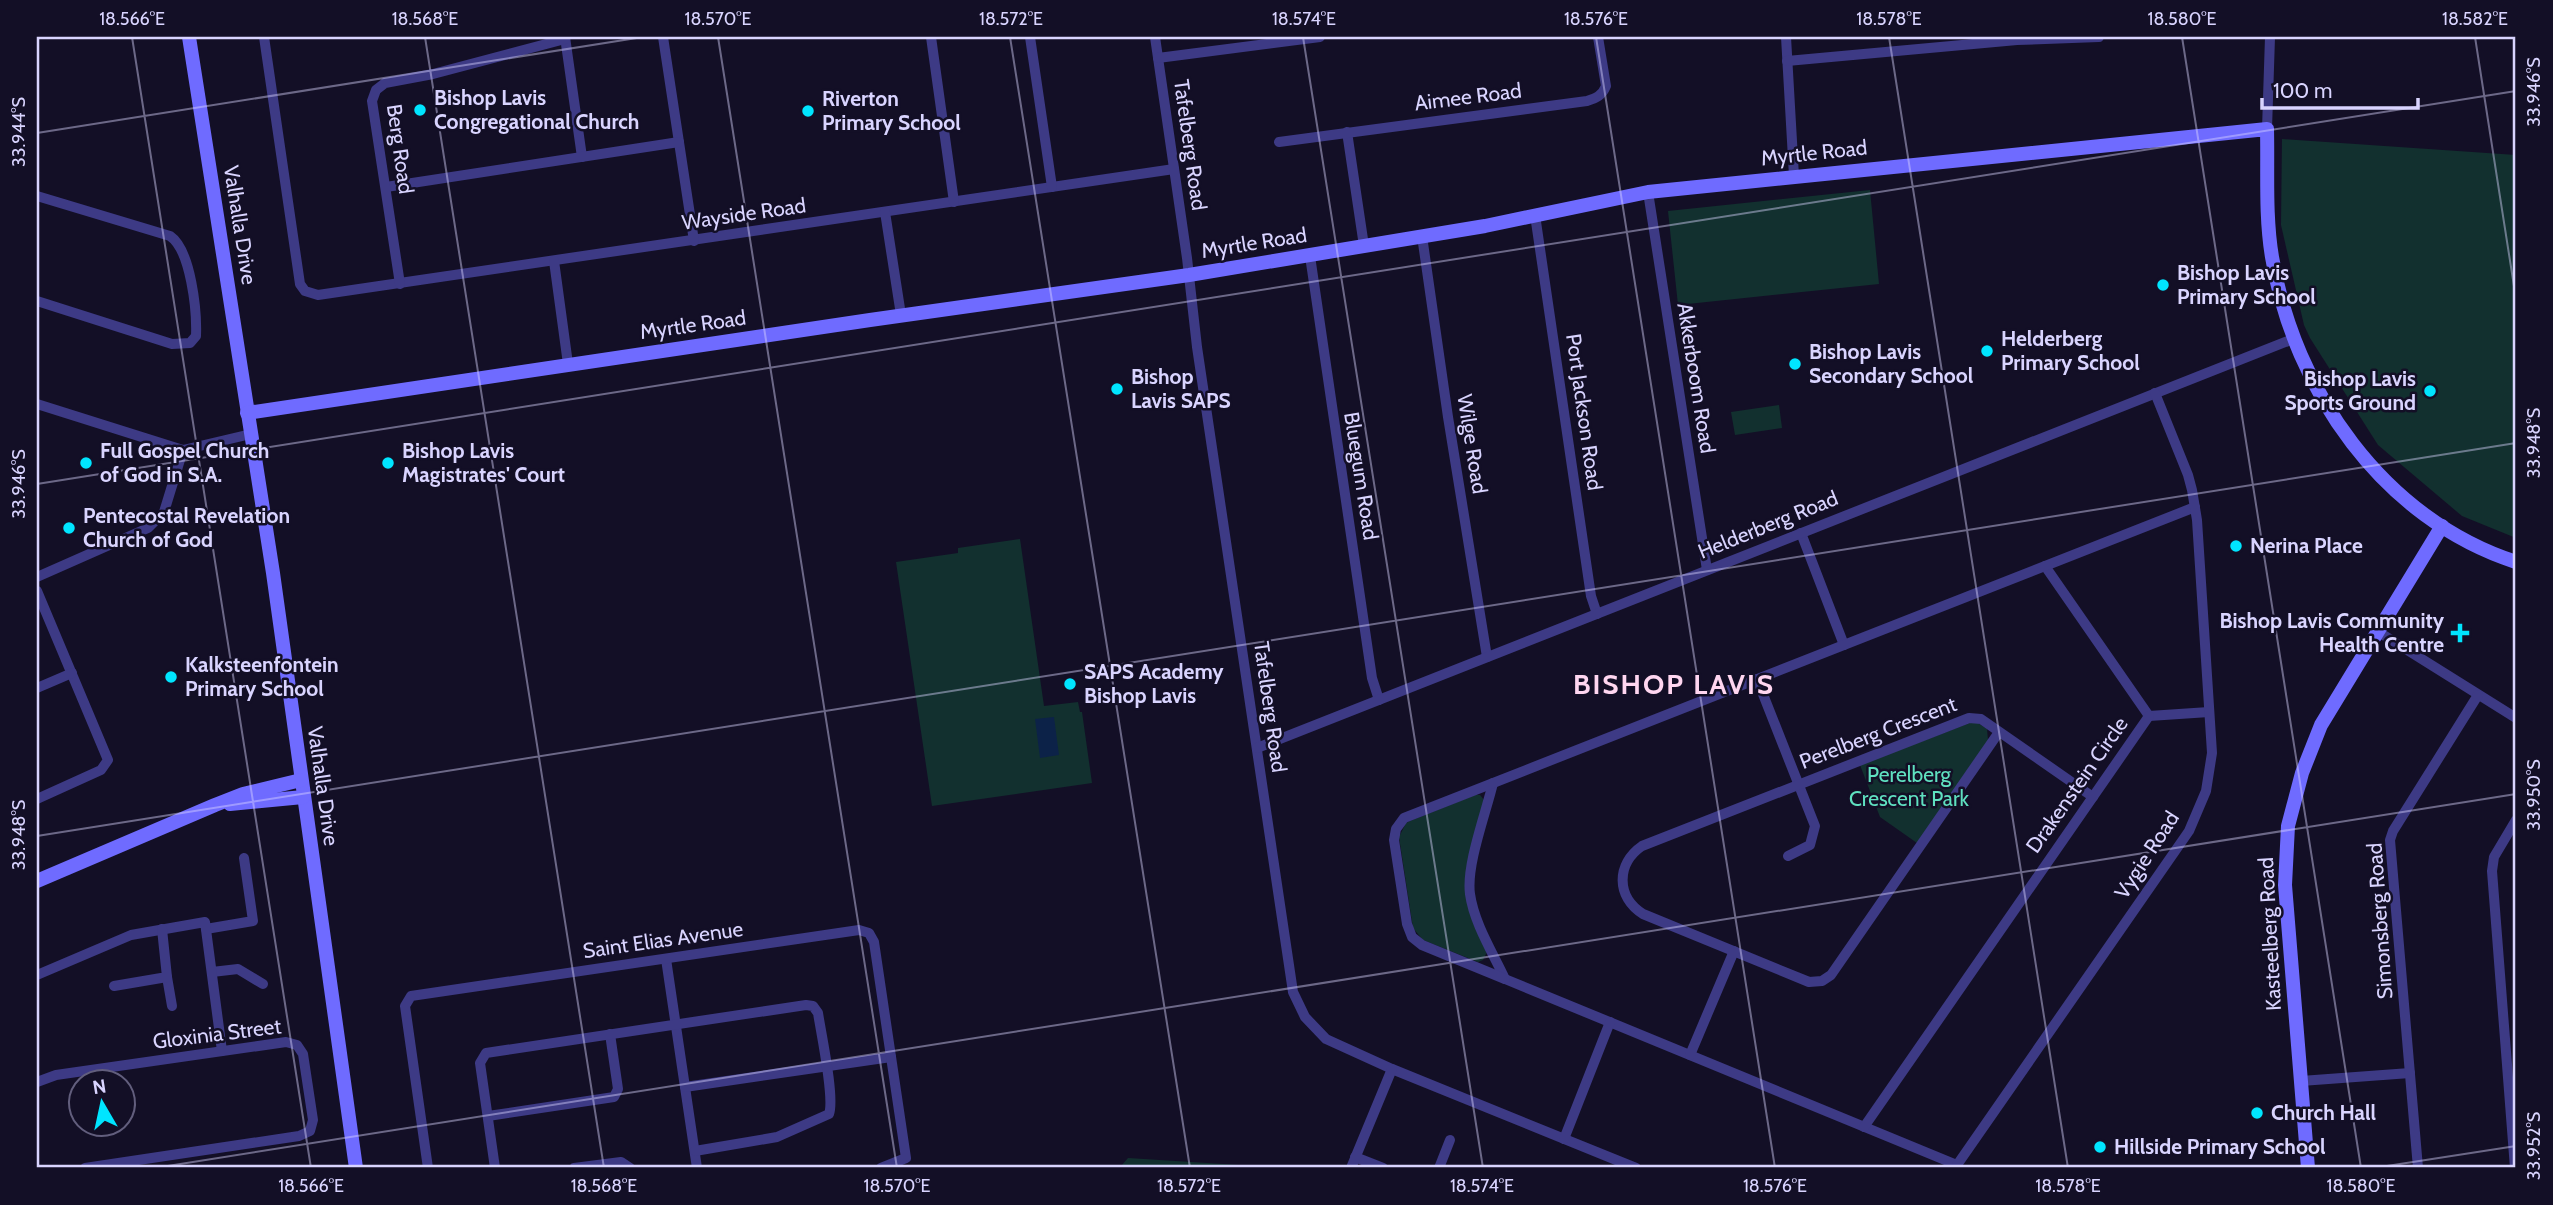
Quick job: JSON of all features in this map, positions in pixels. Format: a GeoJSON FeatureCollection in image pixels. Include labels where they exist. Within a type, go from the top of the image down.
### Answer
{"type":"FeatureCollection","features":[{"type":"Feature","properties":{"kind":"street","name":"Valhalla Drive"},"geometry":{"type":"LineString","coordinates":[[189,37],[273,573],[356,1168]]}},
{"type":"Feature","properties":{"kind":"street","name":"Wayside Road"},"geometry":{"type":"LineString","coordinates":[[264,37],[300,284],[305,291],[318,295],[1174,169]]}},
{"type":"Feature","properties":{"kind":"street"},"geometry":{"type":"LineString","coordinates":[[663,37],[694,241]]}},
{"type":"Feature","properties":{"kind":"street"},"geometry":{"type":"LineString","coordinates":[[931,37],[954,202]]}},
{"type":"Feature","properties":{"kind":"street"},"geometry":{"type":"LineString","coordinates":[[1030,37],[1052,187]]}},
{"type":"Feature","properties":{"kind":"street","name":"Tafelberg Road"},"geometry":{"type":"LineString","coordinates":[[1155,37],[1293,992],[1298,1006],[1326,1039],[1392,1069],[1636,1168]]}},
{"type":"Feature","properties":{"kind":"street"},"geometry":{"type":"LineString","coordinates":[[1158,58],[1275,40],[1320,37]]}},
{"type":"Feature","properties":{"kind":"street","name":"Aimee Road"},"geometry":{"type":"LineString","coordinates":[[1279,142],[1587,102],[1597,98],[1606,86],[1598,37]]}},
{"type":"Feature","properties":{"kind":"street"},"geometry":{"type":"LineString","coordinates":[[1786,37],[1794,176]]}},
{"type":"Feature","properties":{"kind":"street"},"geometry":{"type":"LineString","coordinates":[[1787,61],[2017,40],[2099,37]]}},
{"type":"Feature","properties":{"kind":"street"},"geometry":{"type":"LineString","coordinates":[[2270,37],[2267,129],[2271,254],[2293,339],[2320,397],[2368,463],[2405,498],[2442,526],[2516,562]]}},
{"type":"Feature","properties":{"kind":"street"},"geometry":{"type":"LineString","coordinates":[[565,38],[582,158]]}},
{"type":"Feature","properties":{"kind":"street","name":"Berg Road"},"geometry":{"type":"LineString","coordinates":[[400,284],[372,101],[380,85],[433,74],[565,38]]}},
{"type":"Feature","properties":{"kind":"street","name":"Myrtle Road"},"geometry":{"type":"LineString","coordinates":[[247,413],[1310,256],[1648,192],[2267,129]]}},
{"type":"Feature","properties":{"kind":"street"},"geometry":{"type":"LineString","coordinates":[[1348,132],[1364,246]]}},
{"type":"Feature","properties":{"kind":"street"},"geometry":{"type":"LineString","coordinates":[[386,187],[679,142]]}},
{"type":"Feature","properties":{"kind":"street","name":"Akkerboom Road"},"geometry":{"type":"LineString","coordinates":[[1648,192],[1706,570]]}},
{"type":"Feature","properties":{"kind":"street"},"geometry":{"type":"LineString","coordinates":[[37,196],[176,240],[185,256],[196,336],[190,342],[172,344],[37,301]]}},
{"type":"Feature","properties":{"kind":"street"},"geometry":{"type":"LineString","coordinates":[[885,212],[901,315]]}},
{"type":"Feature","properties":{"kind":"street","name":"Port Jackson Road"},"geometry":{"type":"LineString","coordinates":[[1535,215],[1591,596],[1597,614]]}},
{"type":"Feature","properties":{"kind":"street","name":"Wilge Road"},"geometry":{"type":"LineString","coordinates":[[1422,236],[1487,657]]}},
{"type":"Feature","properties":{"kind":"street","name":"Bluegum Road"},"geometry":{"type":"LineString","coordinates":[[1310,256],[1372,678],[1379,700]]}},
{"type":"Feature","properties":{"kind":"street"},"geometry":{"type":"LineString","coordinates":[[554,261],[568,364]]}},
{"type":"Feature","properties":{"kind":"street","name":"Helderberg Road"},"geometry":{"type":"LineString","coordinates":[[1257,748],[2293,339]]}},
{"type":"Feature","properties":{"kind":"street","name":"Vygie Road"},"geometry":{"type":"LineString","coordinates":[[1957,1167],[2189,831],[2206,790],[2212,753],[2195,507],[2188,475],[2155,393]]}},
{"type":"Feature","properties":{"kind":"street"},"geometry":{"type":"LineString","coordinates":[[37,404],[183,450],[251,434]]}},
{"type":"Feature","properties":{"kind":"street"},"geometry":{"type":"LineString","coordinates":[[37,577],[148,528],[158,520],[164,512],[183,450]]}},
{"type":"Feature","properties":{"kind":"street"},"geometry":{"type":"LineString","coordinates":[[1957,1167],[1422,945],[1412,937],[1407,923],[1394,840],[1396,829],[1404,818],[2195,507]]}},
{"type":"Feature","properties":{"kind":"street","name":"Kasteelberg Road"},"geometry":{"type":"LineString","coordinates":[[2308,1168],[2285,886],[2288,827],[2302,773],[2320,725],[2442,526]]}},
{"type":"Feature","properties":{"kind":"street"},"geometry":{"type":"LineString","coordinates":[[1801,533],[1844,645]]}},
{"type":"Feature","properties":{"kind":"street","name":"Drakenstein Circle"},"geometry":{"type":"LineString","coordinates":[[1864,1127],[2149,716],[2045,566]]}},
{"type":"Feature","properties":{"kind":"street"},"geometry":{"type":"LineString","coordinates":[[37,591],[107,754],[107,764],[101,770],[37,799]]}},
{"type":"Feature","properties":{"kind":"street"},"geometry":{"type":"LineString","coordinates":[[2376,631],[2516,718]]}},
{"type":"Feature","properties":{"kind":"street"},"geometry":{"type":"LineString","coordinates":[[37,688],[72,673]]}},
{"type":"Feature","properties":{"kind":"street"},"geometry":{"type":"LineString","coordinates":[[1757,679],[1815,831],[1810,845],[1788,856]]}},
{"type":"Feature","properties":{"kind":"street","name":"Simonsberg Road"},"geometry":{"type":"LineString","coordinates":[[2418,1168],[2391,836],[2478,695]]}},
{"type":"Feature","properties":{"kind":"street"},"geometry":{"type":"LineString","coordinates":[[2149,716],[2209,712]]}},
{"type":"Feature","properties":{"kind":"street","name":"Perelberg Crescent"},"geometry":{"type":"LineString","coordinates":[[1969,718],[1981,719],[1999,732],[1827,978],[1818,982],[1810,982],[1637,910],[1624,892],[1622,878],[1626,863],[1642,846],[1797,785],[1969,718]]}},
{"type":"Feature","properties":{"kind":"street"},"geometry":{"type":"LineString","coordinates":[[1999,732],[2093,797]]}},
{"type":"Feature","properties":{"kind":"street"},"geometry":{"type":"LineString","coordinates":[[37,881],[243,794],[301,780]]}},
{"type":"Feature","properties":{"kind":"street"},"geometry":{"type":"LineString","coordinates":[[1493,783],[1469,887],[1476,916],[1505,979]]}},
{"type":"Feature","properties":{"kind":"street"},"geometry":{"type":"LineString","coordinates":[[215,805],[303,797]]}},
{"type":"Feature","properties":{"kind":"street"},"geometry":{"type":"LineString","coordinates":[[2515,827],[2494,858],[2492,871],[2515,1168]]}},
{"type":"Feature","properties":{"kind":"street"},"geometry":{"type":"LineString","coordinates":[[206,929],[253,921],[244,858]]}},
{"type":"Feature","properties":{"kind":"street"},"geometry":{"type":"LineString","coordinates":[[37,975],[118,939],[205,922],[222,1051]]}},
{"type":"Feature","properties":{"kind":"street"},"geometry":{"type":"LineString","coordinates":[[162,929],[172,1006]]}},
{"type":"Feature","properties":{"kind":"street","name":"Saint Elias Avenue"},"geometry":{"type":"LineString","coordinates":[[428,1168],[405,1006],[408,999],[416,995],[859,930],[866,932],[874,942],[906,1158],[881,1168]]}},
{"type":"Feature","properties":{"kind":"street"},"geometry":{"type":"LineString","coordinates":[[1690,1055],[1734,951]]}},
{"type":"Feature","properties":{"kind":"street"},"geometry":{"type":"LineString","coordinates":[[666,959],[697,1168]]}},
{"type":"Feature","properties":{"kind":"street"},"geometry":{"type":"LineString","coordinates":[[212,972],[238,969],[263,984]]}},
{"type":"Feature","properties":{"kind":"street"},"geometry":{"type":"LineString","coordinates":[[114,986],[167,977]]}},
{"type":"Feature","properties":{"kind":"street"},"geometry":{"type":"LineString","coordinates":[[495,1168],[480,1063],[489,1051],[810,1005],[818,1013],[832,1106],[826,1116],[777,1137],[695,1152]]}},
{"type":"Feature","properties":{"kind":"street"},"geometry":{"type":"LineString","coordinates":[[1564,1139],[1610,1023]]}},
{"type":"Feature","properties":{"kind":"street"},"geometry":{"type":"LineString","coordinates":[[488,1116],[614,1097],[618,1089],[610,1034]]}},
{"type":"Feature","properties":{"kind":"street","name":"Gloxinia Street"},"geometry":{"type":"LineString","coordinates":[[37,1082],[56,1075],[286,1042],[297,1045],[303,1054],[313,1120],[310,1131],[299,1136],[85,1168]]}},
{"type":"Feature","properties":{"kind":"street"},"geometry":{"type":"LineString","coordinates":[[685,1087],[891,1057]]}},
{"type":"Feature","properties":{"kind":"street"},"geometry":{"type":"LineString","coordinates":[[1383,1168],[1353,1163],[1392,1069]]}},
{"type":"Feature","properties":{"kind":"street"},"geometry":{"type":"LineString","coordinates":[[2301,1081],[2410,1073]]}},
{"type":"Feature","properties":{"kind":"street"},"geometry":{"type":"LineString","coordinates":[[1439,1168],[1450,1139]]}},
{"type":"Feature","properties":{"kind":"street"},"geometry":{"type":"LineString","coordinates":[[574,1168],[621,1161],[630,1168]]}},
{"type":"Feature","properties":{"kind":"green space","name":"Bishop Lavis Sports Ground"},"geometry":{"type":"Polygon","coordinates":[[[2282,139],[2516,155],[2516,538],[2462,516],[2378,445],[2310,338],[2304,325],[2281,225],[2282,139]]]}},
{"type":"Feature","properties":{"kind":"green space"},"geometry":{"type":"Polygon","coordinates":[[[1870,190],[1879,284],[1678,305],[1668,211],[1870,190]]]}},
{"type":"Feature","properties":{"kind":"green space"},"geometry":{"type":"Polygon","coordinates":[[[1779,405],[1782,428],[1735,435],[1731,412],[1779,405]]]}},
{"type":"Feature","properties":{"kind":"green space"},"geometry":{"type":"Polygon","coordinates":[[[1020,539],[1044,706],[1078,702],[1082,712],[1092,783],[932,806],[896,562],[958,553],[958,548],[1020,539]]]}},
{"type":"Feature","properties":{"kind":"green space","name":"Perelberg Crescent Park"},"geometry":{"type":"Polygon","coordinates":[[[1975,721],[1987,729],[1988,740],[1917,843],[1880,817],[1860,765],[1975,721]]]}},
{"type":"Feature","properties":{"kind":"green space"},"geometry":{"type":"Polygon","coordinates":[[[1480,795],[1484,800],[1467,866],[1487,952],[1483,960],[1478,962],[1423,940],[1413,928],[1399,837],[1406,823],[1480,795]]]}},
{"type":"Feature","properties":{"kind":"green space"},"geometry":{"type":"Polygon","coordinates":[[[1128,1158],[1239,1165],[1248,1168],[1060,1168],[1122,1165],[1128,1158]]]}},
{"type":"Feature","properties":{"kind":"water"},"geometry":{"type":"Polygon","coordinates":[[[1054,717],[1059,755],[1040,758],[1035,719],[1054,717]]]}},
{"type":"Feature","properties":{"kind":"place","name":"Bishop Lavis Congregational Church"},"geometry":{"type":"Point","coordinates":[420,110]}},
{"type":"Feature","properties":{"kind":"place","name":"Riverton Primary School"},"geometry":{"type":"Point","coordinates":[808,111]}},
{"type":"Feature","properties":{"kind":"place","name":"Bishop Lavis Primary School"},"geometry":{"type":"Point","coordinates":[2163,285]}},
{"type":"Feature","properties":{"kind":"place","name":"Helderberg Primary School"},"geometry":{"type":"Point","coordinates":[1987,351]}},
{"type":"Feature","properties":{"kind":"place","name":"Bishop Lavis Secondary School"},"geometry":{"type":"Point","coordinates":[1795,364]}},
{"type":"Feature","properties":{"kind":"place","name":"Bishop Lavis SAPS"},"geometry":{"type":"Point","coordinates":[1117,389]}},
{"type":"Feature","properties":{"kind":"place","name":"Bishop Lavis Sports Ground"},"geometry":{"type":"Point","coordinates":[2430,391]}},
{"type":"Feature","properties":{"kind":"place","name":"Full Gospel Church of God in S.A."},"geometry":{"type":"Point","coordinates":[86,463]}},
{"type":"Feature","properties":{"kind":"place","name":"Bishop Lavis Magistrates' Court"},"geometry":{"type":"Point","coordinates":[388,463]}},
{"type":"Feature","properties":{"kind":"place","name":"Pentecostal Revelation Church of God"},"geometry":{"type":"Point","coordinates":[69,528]}},
{"type":"Feature","properties":{"kind":"place","name":"Nerina Place"},"geometry":{"type":"Point","coordinates":[2236,546]}},
{"type":"Feature","properties":{"kind":"place","name":"Bishop Lavis Community Health Centre"},"geometry":{"type":"Point","coordinates":[2460,633]}},
{"type":"Feature","properties":{"kind":"place","name":"Kalksteenfontein Primary School"},"geometry":{"type":"Point","coordinates":[171,677]}},
{"type":"Feature","properties":{"kind":"place","name":"SAPS Academy Bishop Lavis"},"geometry":{"type":"Point","coordinates":[1070,684]}},
{"type":"Feature","properties":{"kind":"place","name":"Church Hall"},"geometry":{"type":"Point","coordinates":[2257,1113]}},
{"type":"Feature","properties":{"kind":"place","name":"Hillside Primary School"},"geometry":{"type":"Point","coordinates":[2100,1147]}},
{"type":"Feature","properties":{"kind":"district","name":"BISHOP LAVIS"},"geometry":{"type":"Point","coordinates":[1674,684]}}]}
